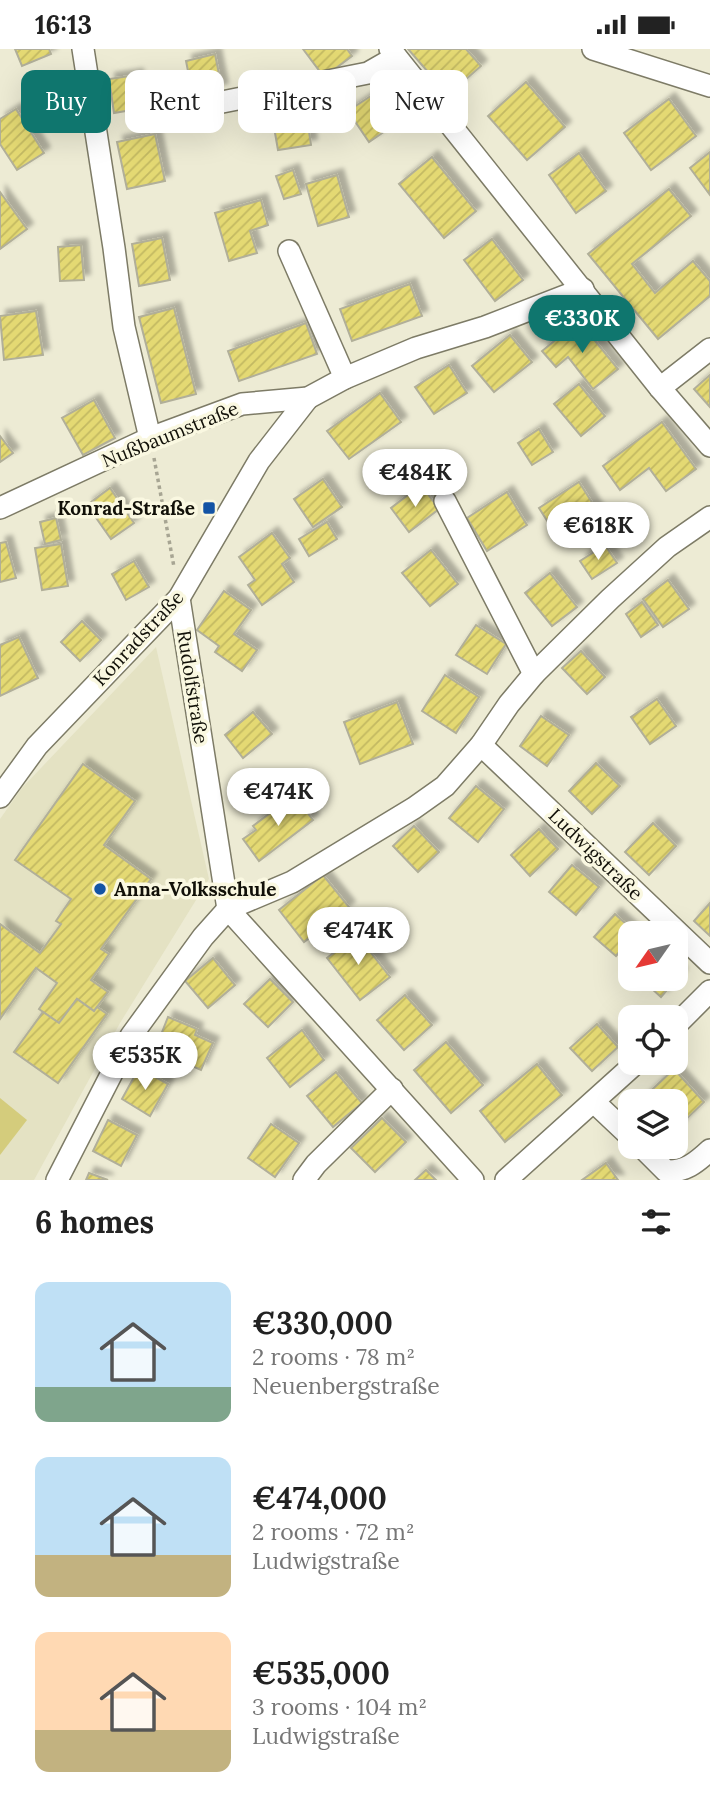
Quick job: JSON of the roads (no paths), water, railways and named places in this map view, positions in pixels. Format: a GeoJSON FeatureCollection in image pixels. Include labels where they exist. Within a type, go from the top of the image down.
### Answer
{"type":"FeatureCollection","features":[{"type":"Feature","properties":{"kind":"street"},"geometry":{"type":"LineString","coordinates":[[83,49],[124,327],[150,438]]}},
{"type":"Feature","properties":{"kind":"street"},"geometry":{"type":"LineString","coordinates":[[593,49],[710,86]]}},
{"type":"Feature","properties":{"kind":"street"},"geometry":{"type":"LineString","coordinates":[[224,102],[368,73],[393,53],[660,388],[710,446]]}},
{"type":"Feature","properties":{"kind":"street"},"geometry":{"type":"LineString","coordinates":[[289,251],[345,378]]}},
{"type":"Feature","properties":{"kind":"street","name":"Nußbaumstraße"},"geometry":{"type":"LineString","coordinates":[[0,508],[150,438],[242,404],[308,398],[345,378],[416,348],[485,327],[583,289]]}},
{"type":"Feature","properties":{"kind":"street"},"geometry":{"type":"LineString","coordinates":[[660,388],[710,349]]}},
{"type":"Feature","properties":{"kind":"street","name":"Konradstraße"},"geometry":{"type":"LineString","coordinates":[[0,797],[37,746],[179,598],[259,461],[308,398]]}},
{"type":"Feature","properties":{"kind":"street"},"geometry":{"type":"LineString","coordinates":[[445,501],[534,674]]}},
{"type":"Feature","properties":{"kind":"street"},"geometry":{"type":"LineString","coordinates":[[57,1180],[131,1036],[203,937],[228,909],[292,882],[414,808],[445,786],[481,745],[534,674],[667,547],[710,517]]}},
{"type":"Feature","properties":{"kind":"street","name":"Rudolfstraße"},"geometry":{"type":"LineString","coordinates":[[179,598],[228,909]]}},
{"type":"Feature","properties":{"kind":"street","name":"Ludwigstraße"},"geometry":{"type":"LineString","coordinates":[[481,745],[710,963]]}},
{"type":"Feature","properties":{"kind":"street"},"geometry":{"type":"LineString","coordinates":[[228,909],[473,1180]]}},
{"type":"Feature","properties":{"kind":"street"},"geometry":{"type":"LineString","coordinates":[[688,1013],[710,992]]}},
{"type":"Feature","properties":{"kind":"street"},"geometry":{"type":"LineString","coordinates":[[506,1180],[622,1075]]}},
{"type":"Feature","properties":{"kind":"street"},"geometry":{"type":"LineString","coordinates":[[304,1180],[316,1164],[392,1089]]}},
{"type":"Feature","properties":{"kind":"street"},"geometry":{"type":"LineString","coordinates":[[594,1102],[618,1125]]}},
{"type":"Feature","properties":{"kind":"street"},"geometry":{"type":"LineString","coordinates":[[654,1159],[666,1171],[678,1176],[710,1150]]}},
{"type":"Feature","properties":{"kind":"place","name":"Konrad-Straße"},"geometry":{"type":"Point","coordinates":[209,508]}},
{"type":"Feature","properties":{"kind":"place","name":"Anna-Volksschule"},"geometry":{"type":"Point","coordinates":[100,889]}}]}
